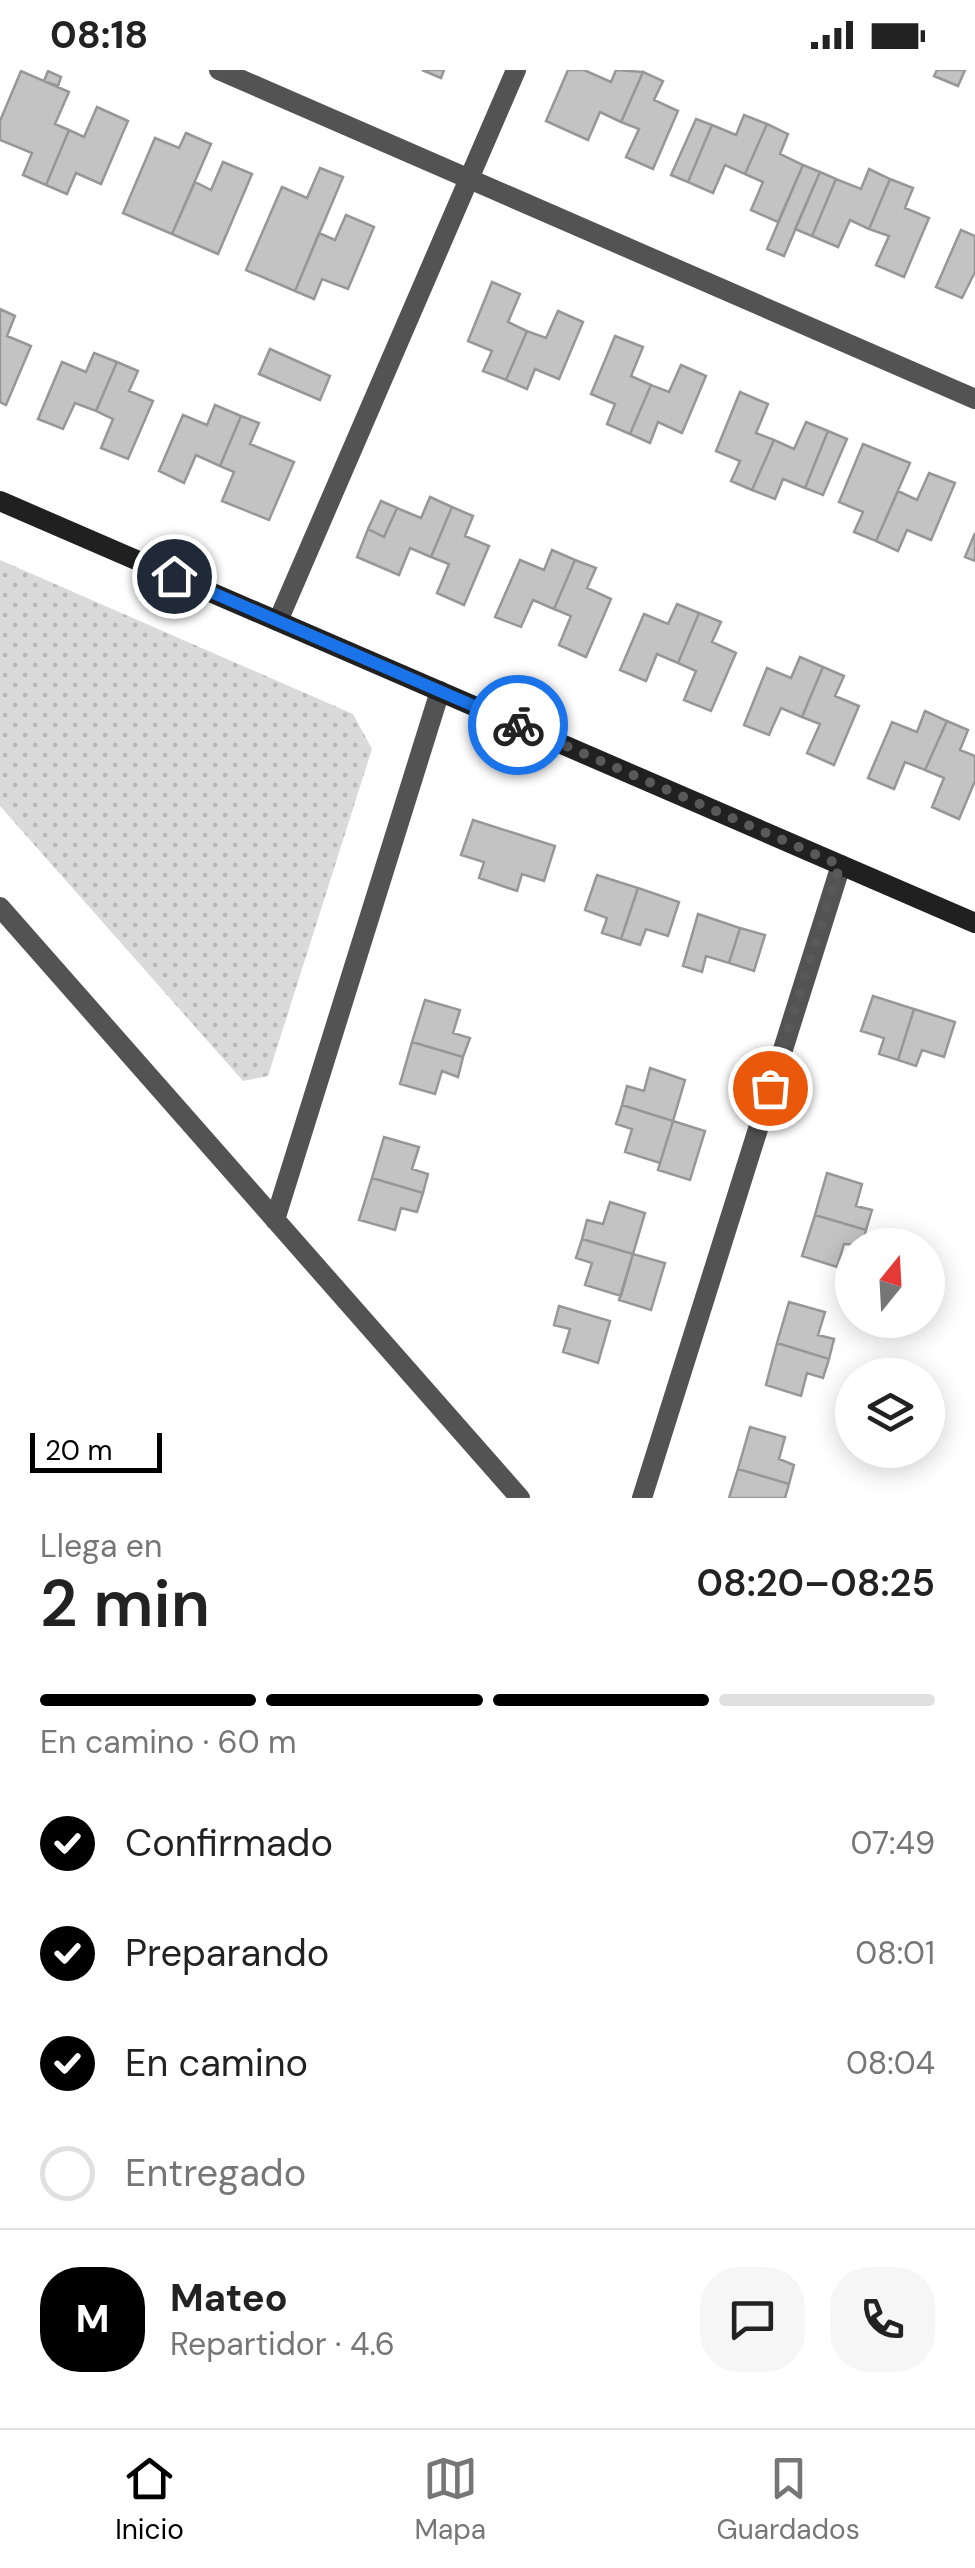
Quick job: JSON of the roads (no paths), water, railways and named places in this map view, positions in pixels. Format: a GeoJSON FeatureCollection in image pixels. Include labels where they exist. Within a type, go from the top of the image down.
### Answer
{"type":"FeatureCollection","features":[{"type":"Feature","properties":{"kind":"street"},"geometry":{"type":"LineString","coordinates":[[219,70],[975,399]]}},
{"type":"Feature","properties":{"kind":"street"},"geometry":{"type":"LineString","coordinates":[[278,622],[516,70]]}},
{"type":"Feature","properties":{"kind":"street"},"geometry":{"type":"LineString","coordinates":[[0,501],[975,923]]}},
{"type":"Feature","properties":{"kind":"street"},"geometry":{"type":"LineString","coordinates":[[275,1220],[440,691]]}},
{"type":"Feature","properties":{"kind":"street"},"geometry":{"type":"LineString","coordinates":[[642,1498],[840,865]]}},
{"type":"Feature","properties":{"kind":"street"},"geometry":{"type":"LineString","coordinates":[[0,907],[520,1498]]}}]}
